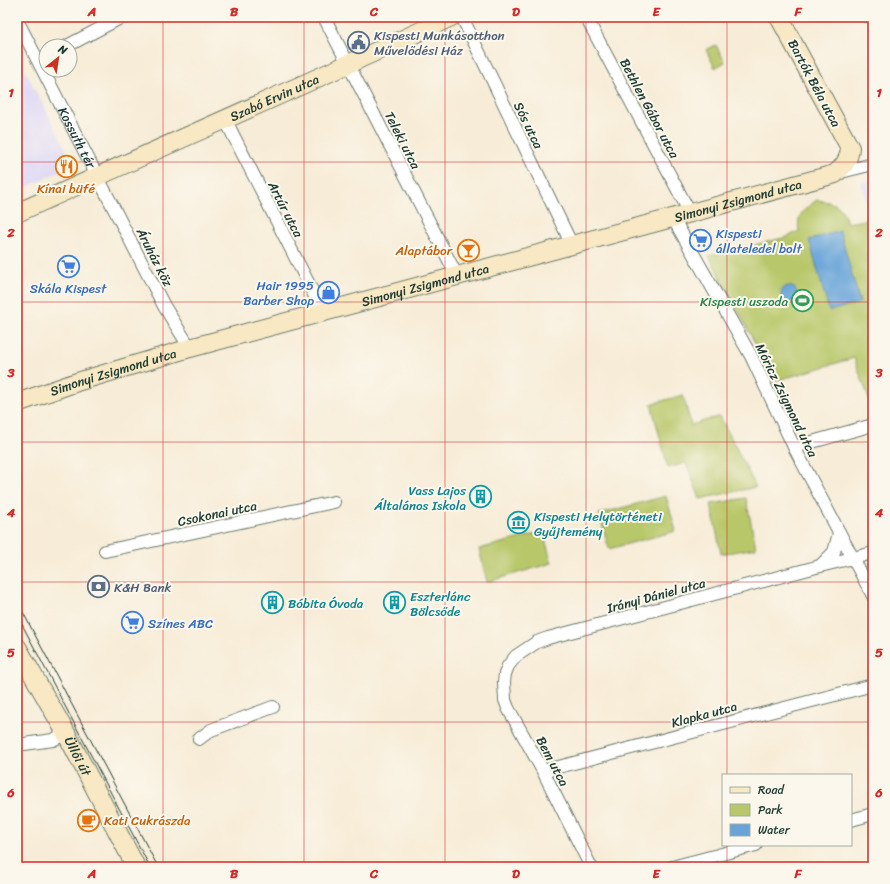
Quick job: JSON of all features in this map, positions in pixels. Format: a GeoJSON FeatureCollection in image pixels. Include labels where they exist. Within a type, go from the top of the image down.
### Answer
{"type":"FeatureCollection","features":[{"type":"Feature","properties":{"kind":"main road","name":"Szabó Ervin utca"},"geometry":{"type":"LineString","coordinates":[[98,176],[451,17]]}},
{"type":"Feature","properties":{"kind":"main road","name":"Bartók Béla utca"},"geometry":{"type":"LineString","coordinates":[[779,17],[850,148],[845,164],[835,174]]}},
{"type":"Feature","properties":{"kind":"main road","name":"Simonyi Zsigmond utca"},"geometry":{"type":"LineString","coordinates":[[17,403],[77,382],[190,348],[835,174]]}},
{"type":"Feature","properties":{"kind":"main road","name":"Kossuth tér"},"geometry":{"type":"LineString","coordinates":[[17,213],[98,176]]}},
{"type":"Feature","properties":{"kind":"main road","name":"Üllői út"},"geometry":{"type":"LineString","coordinates":[[17,646],[66,733],[136,867]]}},
{"type":"Feature","properties":{"kind":"street"},"geometry":{"type":"LineString","coordinates":[[78,40],[122,17]]}},
{"type":"Feature","properties":{"kind":"street","name":"Teleki utca"},"geometry":{"type":"LineString","coordinates":[[324,17],[457,276]]}},
{"type":"Feature","properties":{"kind":"street","name":"Sós utca"},"geometry":{"type":"LineString","coordinates":[[462,17],[572,245]]}},
{"type":"Feature","properties":{"kind":"street","name":"Bethlen Gábor utca"},"geometry":{"type":"LineString","coordinates":[[586,17],[690,213]]}},
{"type":"Feature","properties":{"kind":"street","name":"Kossuth tér"},"geometry":{"type":"LineString","coordinates":[[17,20],[38,53]]}},
{"type":"Feature","properties":{"kind":"street","name":"Kossuth tér"},"geometry":{"type":"LineString","coordinates":[[51,78],[98,176]]}},
{"type":"Feature","properties":{"kind":"street","name":"Artúr utca"},"geometry":{"type":"LineString","coordinates":[[224,119],[323,312]]}},
{"type":"Feature","properties":{"kind":"street","name":"Simonyi Zsigmond utca"},"geometry":{"type":"LineString","coordinates":[[835,174],[873,164]]}},
{"type":"Feature","properties":{"kind":"street","name":"Áruház köz"},"geometry":{"type":"LineString","coordinates":[[98,176],[164,306],[190,348]]}},
{"type":"Feature","properties":{"kind":"street","name":"Móricz Zsigmond utca"},"geometry":{"type":"LineString","coordinates":[[673,218],[751,356],[794,447],[873,596]]}},
{"type":"Feature","properties":{"kind":"street"},"geometry":{"type":"LineString","coordinates":[[794,447],[873,426]]}},
{"type":"Feature","properties":{"kind":"street","name":"Csokonai utca"},"geometry":{"type":"LineString","coordinates":[[105,551],[334,502]]}},
{"type":"Feature","properties":{"kind":"street"},"geometry":{"type":"LineString","coordinates":[[820,566],[834,552],[839,533]]}},
{"type":"Feature","properties":{"kind":"street","name":"Irányi Dániel utca"},"geometry":{"type":"LineString","coordinates":[[508,666],[516,656],[537,642],[548,638],[820,566],[873,554]]}},
{"type":"Feature","properties":{"kind":"street","name":"Bem utca"},"geometry":{"type":"LineString","coordinates":[[508,666],[504,682],[505,700],[508,708],[543,771],[591,867]]}},
{"type":"Feature","properties":{"kind":"street","name":"Klapka utca"},"geometry":{"type":"LineString","coordinates":[[543,771],[873,685]]}},
{"type":"Feature","properties":{"kind":"street"},"geometry":{"type":"LineString","coordinates":[[199,739],[211,730],[273,707]]}},
{"type":"Feature","properties":{"kind":"street"},"geometry":{"type":"LineString","coordinates":[[17,745],[53,740],[66,733]]}},
{"type":"Feature","properties":{"kind":"street"},"geometry":{"type":"LineString","coordinates":[[852,820],[873,814]]}},
{"type":"Feature","properties":{"kind":"street"},"geometry":{"type":"LineString","coordinates":[[672,867],[752,846]]}},
{"type":"Feature","properties":{"kind":"shaded area"},"geometry":{"type":"Polygon","coordinates":[[[17,55],[74,164],[17,192],[17,55]]]}},
{"type":"Feature","properties":{"kind":"shaded area"},"geometry":{"type":"Polygon","coordinates":[[[873,179],[873,226],[861,183],[873,179]]]}},
{"type":"Feature","properties":{"kind":"green space"},"geometry":{"type":"Polygon","coordinates":[[[716,45],[725,62],[715,68],[706,50],[716,45]]]}},
{"type":"Feature","properties":{"kind":"green space","name":"Kispesti uszoda"},"geometry":{"type":"Polygon","coordinates":[[[817,200],[829,202],[840,208],[847,223],[871,219],[873,226],[873,410],[854,358],[772,382],[757,347],[709,256],[787,237],[799,231],[798,225],[802,213],[808,206],[817,200]]]}},
{"type":"Feature","properties":{"kind":"green space"},"geometry":{"type":"Polygon","coordinates":[[[683,395],[691,425],[720,416],[756,487],[700,499],[686,463],[668,468],[651,404],[683,395]]]}},
{"type":"Feature","properties":{"kind":"green space"},"geometry":{"type":"Polygon","coordinates":[[[666,496],[676,531],[609,549],[599,514],[666,496]]]}},
{"type":"Feature","properties":{"kind":"green space"},"geometry":{"type":"Polygon","coordinates":[[[746,498],[756,548],[721,554],[711,504],[746,498]]]}},
{"type":"Feature","properties":{"kind":"green space"},"geometry":{"type":"Polygon","coordinates":[[[543,532],[552,563],[487,582],[479,549],[543,532]]]}},
{"type":"Feature","properties":{"kind":"water"},"geometry":{"type":"Polygon","coordinates":[[[840,231],[860,303],[829,311],[809,240],[840,231]]]}},
{"type":"Feature","properties":{"kind":"water"},"geometry":{"type":"Polygon","coordinates":[[[786,286],[792,286],[797,291],[795,300],[792,302],[786,302],[781,297],[781,291],[786,286]]]}},
{"type":"Feature","properties":{"kind":"tram line"},"geometry":{"type":"LineString","coordinates":[[17,601],[158,867]]}},
{"type":"Feature","properties":{"kind":"tram line"},"geometry":{"type":"LineString","coordinates":[[17,615],[150,867]]}},
{"type":"Feature","properties":{"kind":"place","name":"Kispesti Munkásotthon Művelődési Ház"},"geometry":{"type":"Point","coordinates":[359,42]}},
{"type":"Feature","properties":{"kind":"place","name":"Kínai büfé"},"geometry":{"type":"Point","coordinates":[66,166]}},
{"type":"Feature","properties":{"kind":"place","name":"Kispesti állateledel bolt"},"geometry":{"type":"Point","coordinates":[701,240]}},
{"type":"Feature","properties":{"kind":"place","name":"Alaptábor"},"geometry":{"type":"Point","coordinates":[468,250]}},
{"type":"Feature","properties":{"kind":"place","name":"Skála Kispest"},"geometry":{"type":"Point","coordinates":[68,266]}},
{"type":"Feature","properties":{"kind":"place","name":"Hair 1995 Barber Shop"},"geometry":{"type":"Point","coordinates":[329,292]}},
{"type":"Feature","properties":{"kind":"place","name":"Kispesti uszoda"},"geometry":{"type":"Point","coordinates":[803,301]}},
{"type":"Feature","properties":{"kind":"place","name":"Vass Lajos Általános Iskola"},"geometry":{"type":"Point","coordinates":[481,497]}},
{"type":"Feature","properties":{"kind":"place","name":"Kispesti Helytörténeti Gyűjtemény"},"geometry":{"type":"Point","coordinates":[518,523]}},
{"type":"Feature","properties":{"kind":"place","name":"K&H Bank"},"geometry":{"type":"Point","coordinates":[99,587]}},
{"type":"Feature","properties":{"kind":"place","name":"Bóbita Óvoda"},"geometry":{"type":"Point","coordinates":[272,603]}},
{"type":"Feature","properties":{"kind":"place","name":"Eszterlánc Bölcsőde"},"geometry":{"type":"Point","coordinates":[395,603]}},
{"type":"Feature","properties":{"kind":"place","name":"Színes ABC"},"geometry":{"type":"Point","coordinates":[133,623]}},
{"type":"Feature","properties":{"kind":"place","name":"Kati Cukrászda"},"geometry":{"type":"Point","coordinates":[88,820]}}]}
